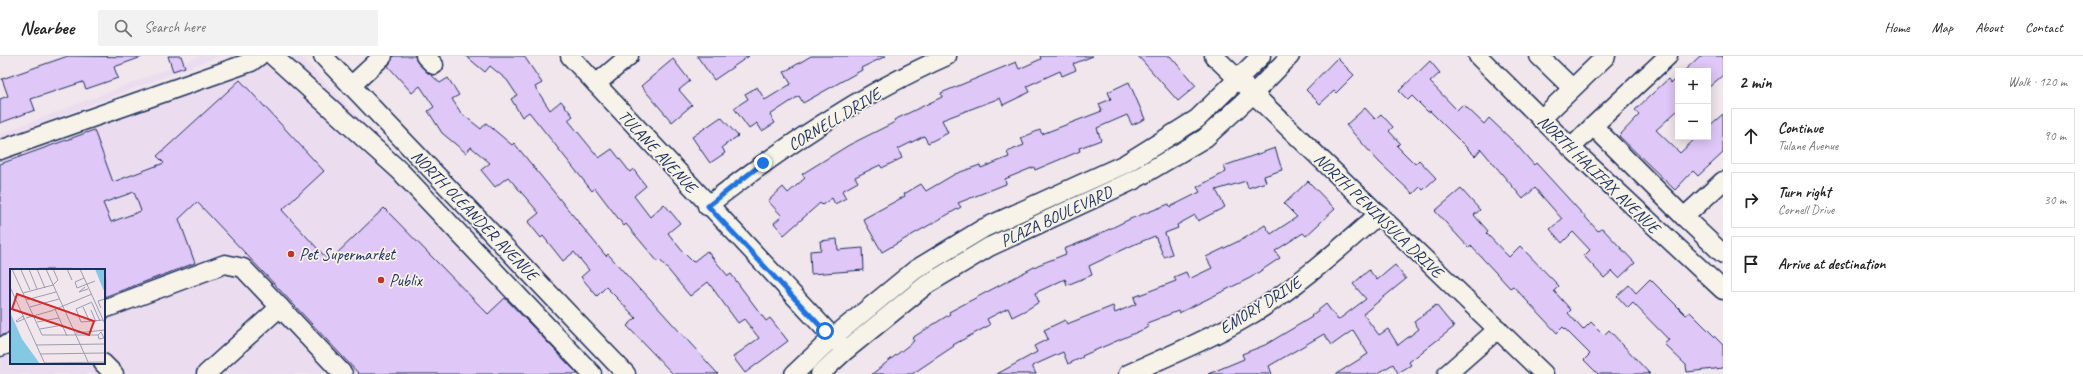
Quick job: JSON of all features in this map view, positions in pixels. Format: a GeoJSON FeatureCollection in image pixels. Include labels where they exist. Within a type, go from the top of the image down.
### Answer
{"type":"FeatureCollection","features":[{"type":"Feature","properties":{"kind":"street"},"geometry":{"type":"LineString","coordinates":[[0,150],[250,62],[259,56]]}},
{"type":"Feature","properties":{"kind":"street"},"geometry":{"type":"LineString","coordinates":[[272,56],[400,171],[592,374]]}},
{"type":"Feature","properties":{"kind":"street","name":"NORTH OLEANDER AVENUE"},"geometry":{"type":"LineString","coordinates":[[323,56],[626,374]]}},
{"type":"Feature","properties":{"kind":"street"},"geometry":{"type":"LineString","coordinates":[[351,86],[383,56]]}},
{"type":"Feature","properties":{"kind":"street","name":"TULANE AVENUE"},"geometry":{"type":"LineString","coordinates":[[570,56],[708,206],[839,344]]}},
{"type":"Feature","properties":{"kind":"street"},"geometry":{"type":"LineString","coordinates":[[596,84],[629,56]]}},
{"type":"Feature","properties":{"kind":"street","name":"CORNELL DRIVE"},"geometry":{"type":"LineString","coordinates":[[708,206],[763,163],[849,107],[948,56]]}},
{"type":"Feature","properties":{"kind":"street","name":"NORTH PENINSULA DRIVE"},"geometry":{"type":"LineString","coordinates":[[1214,56],[1544,374]]}},
{"type":"Feature","properties":{"kind":"street","name":"PLAZA BOULEVARD"},"geometry":{"type":"LineString","coordinates":[[820,374],[839,344],[915,270],[984,228],[1125,164],[1197,120],[1261,56]]}},
{"type":"Feature","properties":{"kind":"street","name":"PLAZA BOULEVARD"},"geometry":{"type":"LineString","coordinates":[[794,374],[926,285],[989,247],[1134,180],[1205,138],[1253,94],[1290,56]]}},
{"type":"Feature","properties":{"kind":"street","name":"NORTH HALIFAX AVENUE"},"geometry":{"type":"LineString","coordinates":[[1478,56],[1571,148],[1723,290]]}},
{"type":"Feature","properties":{"kind":"street"},"geometry":{"type":"LineString","coordinates":[[1539,56],[1572,88]]}},
{"type":"Feature","properties":{"kind":"street"},"geometry":{"type":"LineString","coordinates":[[1541,119],[1606,56]]}},
{"type":"Feature","properties":{"kind":"street"},"geometry":{"type":"LineString","coordinates":[[1571,148],[1668,56]]}},
{"type":"Feature","properties":{"kind":"street"},"geometry":{"type":"LineString","coordinates":[[1593,126],[1723,254]]}},
{"type":"Feature","properties":{"kind":"street"},"geometry":{"type":"LineString","coordinates":[[1666,238],[1723,181]]}},
{"type":"Feature","properties":{"kind":"street","name":"EMORY DRIVE"},"geometry":{"type":"LineString","coordinates":[[1128,374],[1185,349],[1250,316],[1315,269],[1379,214]]}},
{"type":"Feature","properties":{"kind":"street"},"geometry":{"type":"LineString","coordinates":[[105,309],[226,264],[243,268],[343,374]]}},
{"type":"Feature","properties":{"kind":"street"},"geometry":{"type":"LineString","coordinates":[[206,374],[280,307]]}},
{"type":"Feature","properties":{"kind":"street"},"geometry":{"type":"LineString","coordinates":[[1447,374],[1498,329]]}},
{"type":"Feature","properties":{"kind":"street"},"geometry":{"type":"LineString","coordinates":[[0,347],[10,343]]}},
{"type":"Feature","properties":{"kind":"street"},"geometry":{"type":"LineString","coordinates":[[104,364],[114,374]]}},
{"type":"Feature","properties":{"kind":"shaded area"},"geometry":{"type":"Polygon","coordinates":[[[201,56],[220,56],[0,139],[0,134],[201,56]]]}},
{"type":"Feature","properties":{"kind":"shaded area"},"geometry":{"type":"Polygon","coordinates":[[[238,56],[300,56],[602,374],[0,374],[0,147],[238,56]]]}},
{"type":"Feature","properties":{"kind":"building"},"geometry":{"type":"Polygon","coordinates":[[[68,56],[142,57],[114,67],[118,78],[86,89],[83,82],[31,99],[35,110],[0,123],[0,99],[8,96],[2,79],[68,56]]]}},
{"type":"Feature","properties":{"kind":"building"},"geometry":{"type":"Polygon","coordinates":[[[168,56],[181,56],[185,67],[173,71],[168,56]]]}},
{"type":"Feature","properties":{"kind":"building"},"geometry":{"type":"Polygon","coordinates":[[[393,56],[415,56],[418,63],[440,83],[448,78],[459,95],[452,99],[461,113],[481,129],[486,123],[512,145],[514,143],[606,256],[608,254],[718,374],[673,374],[627,326],[636,318],[618,299],[606,287],[597,296],[581,277],[589,270],[574,252],[563,261],[543,236],[541,238],[528,222],[539,213],[508,177],[495,187],[481,170],[490,163],[471,147],[466,153],[442,133],[428,111],[434,107],[420,86],[412,93],[388,66],[393,56]]]}},
{"type":"Feature","properties":{"kind":"building"},"geometry":{"type":"Polygon","coordinates":[[[466,56],[524,56],[542,83],[535,87],[550,110],[561,101],[573,116],[568,120],[599,158],[612,149],[630,172],[633,169],[646,186],[634,196],[650,217],[664,204],[680,223],[668,233],[683,252],[693,262],[707,251],[728,276],[731,274],[766,321],[770,318],[788,341],[745,373],[733,357],[759,338],[744,319],[738,323],[708,282],[690,296],[660,260],[658,262],[626,224],[624,226],[595,188],[592,191],[529,112],[522,117],[511,99],[517,95],[507,80],[490,66],[485,72],[466,56]]]}},
{"type":"Feature","properties":{"kind":"building"},"geometry":{"type":"Polygon","coordinates":[[[697,56],[749,56],[714,80],[697,56]]]}},
{"type":"Feature","properties":{"kind":"building"},"geometry":{"type":"Polygon","coordinates":[[[811,56],[886,56],[861,68],[862,70],[803,103],[799,96],[770,115],[775,123],[762,131],[757,123],[749,129],[734,108],[748,99],[745,94],[757,87],[765,100],[791,84],[784,72],[811,56]]]}},
{"type":"Feature","properties":{"kind":"building"},"geometry":{"type":"Polygon","coordinates":[[[1040,56],[1093,56],[1073,64],[1076,70],[1062,76],[1060,71],[1027,86],[1030,92],[1003,105],[1000,98],[942,120],[948,133],[928,143],[924,136],[898,149],[902,158],[882,168],[880,165],[855,177],[858,182],[842,191],[846,198],[835,204],[832,198],[822,205],[820,203],[784,235],[774,223],[782,216],[768,201],[783,187],[788,193],[805,178],[802,174],[849,145],[895,122],[894,120],[942,97],[941,93],[1016,62],[1019,69],[1041,59],[1040,56]]]}},
{"type":"Feature","properties":{"kind":"building"},"geometry":{"type":"Polygon","coordinates":[[[1138,56],[1170,56],[1196,86],[1178,101],[1138,56]]]}},
{"type":"Feature","properties":{"kind":"building"},"geometry":{"type":"Polygon","coordinates":[[[1700,56],[1723,56],[1723,75],[1711,85],[1711,68],[1687,68],[1700,56]]]}},
{"type":"Feature","properties":{"kind":"building"},"geometry":{"type":"Polygon","coordinates":[[[1337,58],[1354,75],[1336,93],[1334,91],[1320,104],[1306,90],[1337,58]]]}},
{"type":"Feature","properties":{"kind":"building"},"geometry":{"type":"Polygon","coordinates":[[[673,59],[690,81],[679,90],[692,105],[672,122],[641,86],[673,59]]]}},
{"type":"Feature","properties":{"kind":"building"},"geometry":{"type":"Polygon","coordinates":[[[1430,61],[1440,73],[1430,82],[1457,110],[1463,104],[1484,124],[1489,118],[1514,142],[1534,165],[1536,163],[1598,231],[1602,228],[1635,263],[1619,278],[1612,271],[1604,278],[1584,256],[1590,250],[1573,232],[1562,243],[1550,229],[1562,219],[1535,188],[1523,199],[1481,149],[1475,156],[1430,111],[1428,112],[1412,96],[1408,100],[1399,91],[1430,61]]]}},
{"type":"Feature","properties":{"kind":"building"},"geometry":{"type":"Polygon","coordinates":[[[1668,79],[1671,83],[1675,79],[1675,113],[1656,130],[1680,153],[1694,140],[1711,140],[1711,124],[1723,114],[1723,153],[1698,176],[1693,171],[1675,190],[1619,136],[1639,115],[1635,110],[1668,79]]]}},
{"type":"Feature","properties":{"kind":"building"},"geometry":{"type":"Polygon","coordinates":[[[240,80],[324,171],[282,210],[329,261],[384,208],[488,314],[505,298],[578,374],[359,374],[197,202],[179,219],[195,263],[105,297],[105,269],[10,269],[10,332],[0,336],[0,164],[94,130],[113,182],[164,163],[157,156],[240,80]],[[134,192],[103,203],[111,222],[141,211],[134,192]]]}},
{"type":"Feature","properties":{"kind":"building"},"geometry":{"type":"Polygon","coordinates":[[[1129,82],[1145,119],[1132,125],[1127,115],[1097,128],[1101,140],[1079,148],[1080,151],[1035,170],[1034,167],[1005,179],[1006,184],[958,203],[961,207],[882,252],[863,219],[905,196],[904,194],[921,184],[926,191],[955,174],[980,165],[981,168],[1009,157],[1007,152],[1024,145],[1021,138],[1040,130],[1042,134],[1102,111],[1099,104],[1111,99],[1108,92],[1129,82]]]}},
{"type":"Feature","properties":{"kind":"building"},"geometry":{"type":"Polygon","coordinates":[[[1365,108],[1375,119],[1381,114],[1393,127],[1389,131],[1400,143],[1397,146],[1415,164],[1419,160],[1436,178],[1423,190],[1420,187],[1413,194],[1379,162],[1346,125],[1365,108]]]}},
{"type":"Feature","properties":{"kind":"building"},"geometry":{"type":"Polygon","coordinates":[[[721,117],[738,136],[722,147],[725,153],[710,163],[692,137],[721,117]]]}},
{"type":"Feature","properties":{"kind":"building"},"geometry":{"type":"Polygon","coordinates":[[[1275,148],[1282,170],[1264,176],[1266,182],[1248,188],[1246,181],[1216,190],[1225,207],[1198,221],[1195,215],[1177,225],[1178,228],[1165,233],[1172,254],[1164,257],[1155,236],[1089,266],[1092,275],[1067,285],[1065,279],[1035,293],[1039,302],[1012,317],[1008,308],[987,319],[990,325],[953,345],[954,346],[912,374],[872,374],[914,341],[912,338],[950,314],[949,312],[1038,265],[1066,254],[1064,249],[1089,239],[1130,219],[1169,204],[1170,207],[1200,192],[1197,187],[1226,172],[1224,166],[1275,148]]]}},
{"type":"Feature","properties":{"kind":"building"},"geometry":{"type":"Polygon","coordinates":[[[1308,181],[1335,209],[1306,236],[1303,233],[1275,251],[1280,258],[1250,278],[1179,313],[1178,311],[1147,323],[1149,327],[1082,356],[1083,357],[1068,364],[1063,352],[1032,366],[1036,374],[997,374],[1037,352],[1034,346],[1048,339],[1044,330],[1065,320],[1067,324],[1113,306],[1115,313],[1136,304],[1134,297],[1176,281],[1174,277],[1186,272],[1189,279],[1212,268],[1206,257],[1245,238],[1265,225],[1271,234],[1297,217],[1284,204],[1308,181]]]}},
{"type":"Feature","properties":{"kind":"building"},"geometry":{"type":"Polygon","coordinates":[[[1461,189],[1480,210],[1474,215],[1488,231],[1486,233],[1509,257],[1520,246],[1559,286],[1554,291],[1571,310],[1568,313],[1583,330],[1591,322],[1604,335],[1609,330],[1650,374],[1598,374],[1584,360],[1590,354],[1563,327],[1557,333],[1513,286],[1510,288],[1471,246],[1469,248],[1435,211],[1461,189]]]}},
{"type":"Feature","properties":{"kind":"building"},"geometry":{"type":"Polygon","coordinates":[[[837,239],[838,250],[863,248],[864,270],[811,274],[810,251],[821,250],[820,241],[837,239]]]}},
{"type":"Feature","properties":{"kind":"building"},"geometry":{"type":"Polygon","coordinates":[[[1395,265],[1406,279],[1363,314],[1379,335],[1388,329],[1398,345],[1419,329],[1414,322],[1436,305],[1454,327],[1409,362],[1411,365],[1398,373],[1393,364],[1377,374],[1336,374],[1368,354],[1353,330],[1332,345],[1324,334],[1269,366],[1272,374],[1208,374],[1244,359],[1242,354],[1265,345],[1312,317],[1311,316],[1326,304],[1338,320],[1366,299],[1353,284],[1369,270],[1377,280],[1395,265]]]}},
{"type":"Feature","properties":{"kind":"building"},"geometry":{"type":"Polygon","coordinates":[[[1650,279],[1686,315],[1690,312],[1723,345],[1723,368],[1687,372],[1686,365],[1664,344],[1669,340],[1633,303],[1628,308],[1617,296],[1629,285],[1636,293],[1650,279]]]}},
{"type":"Feature","properties":{"kind":"place","name":"Pet Supermarket"},"geometry":{"type":"Point","coordinates":[291,254]}},
{"type":"Feature","properties":{"kind":"place","name":"Publix"},"geometry":{"type":"Point","coordinates":[381,280]}},
{"type":"Feature","properties":{"kind":"route"},"geometry":{"type":"LineString","coordinates":[[763,163],[708,206],[825,331]]}}]}
